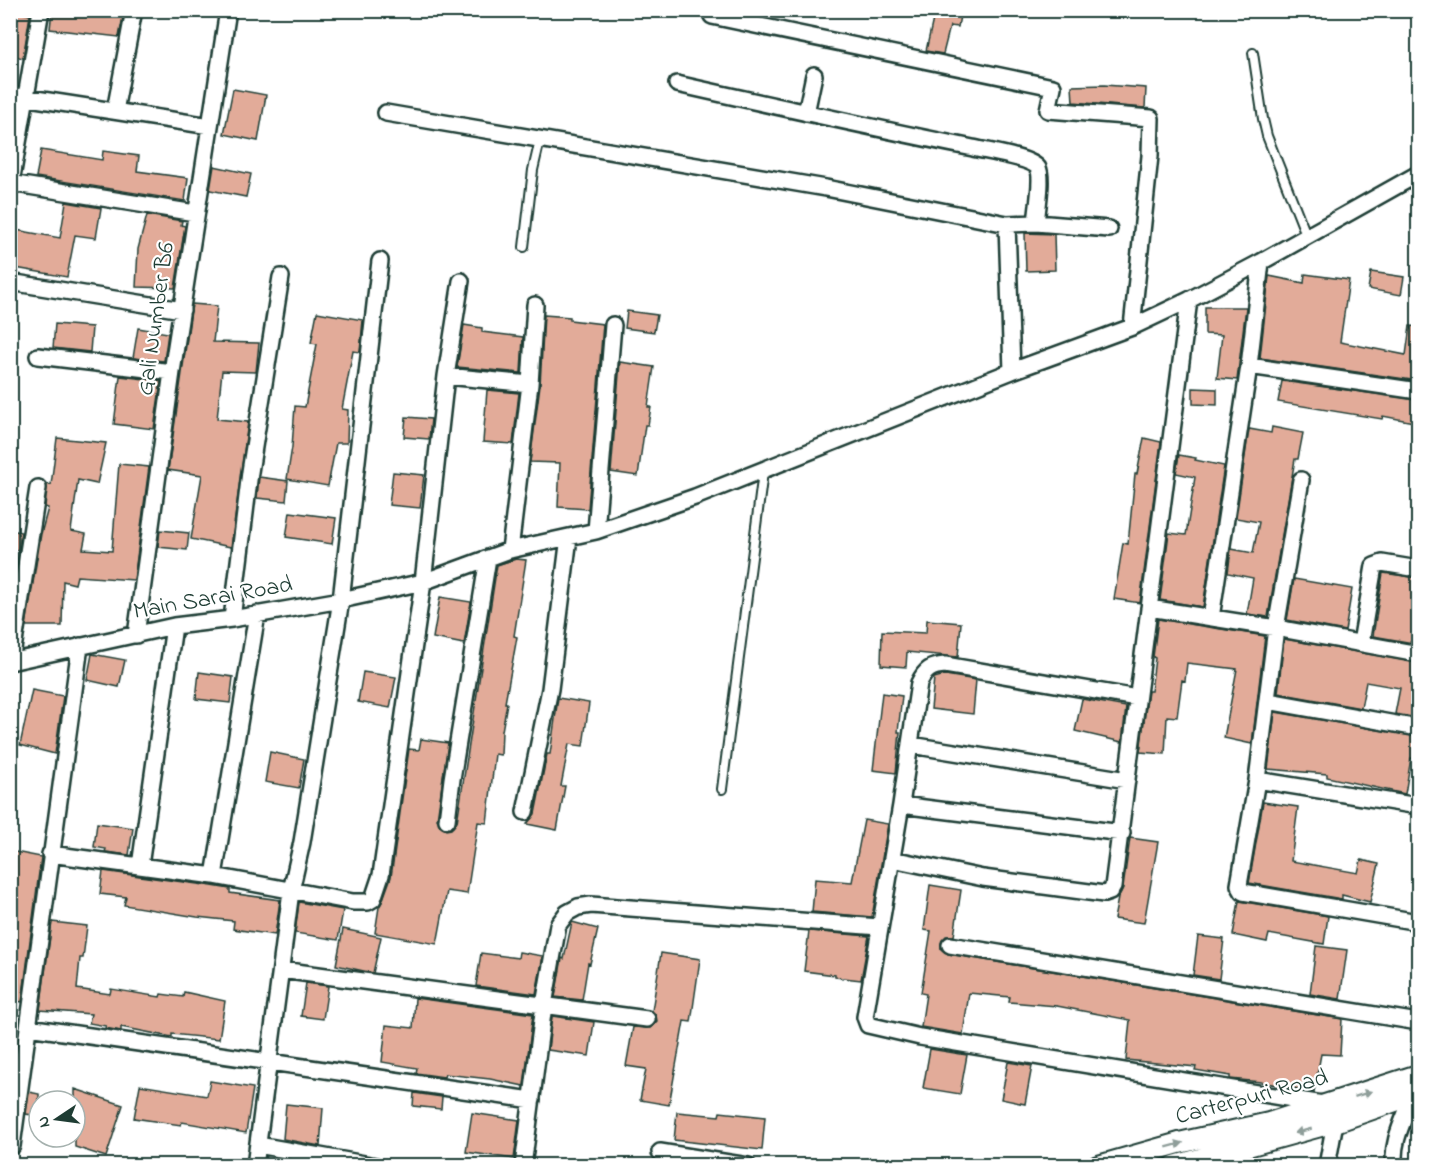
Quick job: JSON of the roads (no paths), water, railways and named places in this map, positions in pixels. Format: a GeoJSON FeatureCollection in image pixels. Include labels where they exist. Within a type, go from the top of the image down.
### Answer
{"type":"FeatureCollection","features":[{"type":"Feature","properties":{"kind":"main road","name":"Carterpuri Road"},"geometry":{"type":"LineString","coordinates":[[1181,1165],[1331,1114],[1419,1075]]}},
{"type":"Feature","properties":{"kind":"main road","name":"Carterpuri Road"},"geometry":{"type":"LineString","coordinates":[[1331,1114],[1354,1114],[1416,1094]]}},
{"type":"Feature","properties":{"kind":"main road","name":"Carterpuri Road"},"geometry":{"type":"LineString","coordinates":[[1098,1166],[1232,1149]]}},
{"type":"Feature","properties":{"kind":"street"},"geometry":{"type":"LineString","coordinates":[[40,10],[18,96],[11,185],[195,213]]}},
{"type":"Feature","properties":{"kind":"street"},"geometry":{"type":"LineString","coordinates":[[115,111],[134,10]]}},
{"type":"Feature","properties":{"kind":"street","name":"Gali Number B6"},"geometry":{"type":"LineString","coordinates":[[136,635],[195,213],[228,10]]}},
{"type":"Feature","properties":{"kind":"street"},"geometry":{"type":"LineString","coordinates":[[712,16],[1053,87],[1048,110],[1151,118],[1150,156],[1132,327]]}},
{"type":"Feature","properties":{"kind":"street"},"geometry":{"type":"LineString","coordinates":[[806,113],[814,75]]}},
{"type":"Feature","properties":{"kind":"street"},"geometry":{"type":"LineString","coordinates":[[677,84],[1032,162],[1038,168],[1040,176],[1035,223]]}},
{"type":"Feature","properties":{"kind":"street"},"geometry":{"type":"LineString","coordinates":[[18,96],[210,126]]}},
{"type":"Feature","properties":{"kind":"street"},"geometry":{"type":"LineString","coordinates":[[386,113],[826,188],[1006,224],[1035,223],[1109,229]]}},
{"type":"Feature","properties":{"kind":"street","name":"Main Sarai Road"},"geometry":{"type":"LineString","coordinates":[[11,662],[174,626],[232,619],[341,600],[423,582],[510,550],[596,531],[763,471],[1012,371],[1132,327],[1261,262],[1419,174]]}},
{"type":"Feature","properties":{"kind":"street"},"geometry":{"type":"LineString","coordinates":[[1006,224],[1012,371]]}},
{"type":"Feature","properties":{"kind":"street"},"geometry":{"type":"LineString","coordinates":[[255,1166],[291,891],[302,842],[341,600],[380,261]]}},
{"type":"Feature","properties":{"kind":"street"},"geometry":{"type":"LineString","coordinates":[[1211,618],[1249,366],[1261,262]]}},
{"type":"Feature","properties":{"kind":"street"},"geometry":{"type":"LineString","coordinates":[[232,619],[250,472],[281,277]]}},
{"type":"Feature","properties":{"kind":"street"},"geometry":{"type":"LineString","coordinates":[[50,854],[214,876],[291,891],[368,902],[373,899],[376,894],[390,816],[423,582],[446,376],[461,280]]}},
{"type":"Feature","properties":{"kind":"street"},"geometry":{"type":"LineString","coordinates":[[10,282],[182,310]]}},
{"type":"Feature","properties":{"kind":"street"},"geometry":{"type":"LineString","coordinates":[[892,859],[983,878],[1104,894],[1110,892],[1113,887],[1122,833],[1137,698],[1189,300]]}},
{"type":"Feature","properties":{"kind":"street"},"geometry":{"type":"LineString","coordinates":[[510,550],[530,384],[535,305]]}},
{"type":"Feature","properties":{"kind":"street"},"geometry":{"type":"LineString","coordinates":[[596,531],[613,325]]}},
{"type":"Feature","properties":{"kind":"street"},"geometry":{"type":"LineString","coordinates":[[38,356],[172,372]]}},
{"type":"Feature","properties":{"kind":"street"},"geometry":{"type":"LineString","coordinates":[[1249,366],[1419,391]]}},
{"type":"Feature","properties":{"kind":"street"},"geometry":{"type":"LineString","coordinates":[[446,376],[530,384]]}},
{"type":"Feature","properties":{"kind":"street"},"geometry":{"type":"LineString","coordinates":[[1301,480],[1276,628],[1268,702],[1240,889],[1243,892],[1419,922]]}},
{"type":"Feature","properties":{"kind":"street"},"geometry":{"type":"LineString","coordinates":[[11,662],[38,488]]}},
{"type":"Feature","properties":{"kind":"street"},"geometry":{"type":"LineString","coordinates":[[525,812],[550,689],[569,537]]}},
{"type":"Feature","properties":{"kind":"street"},"geometry":{"type":"LineString","coordinates":[[447,820],[488,558]]}},
{"type":"Feature","properties":{"kind":"street"},"geometry":{"type":"LineString","coordinates":[[1360,643],[1374,566],[1382,563],[1419,569]]}},
{"type":"Feature","properties":{"kind":"street"},"geometry":{"type":"LineString","coordinates":[[1149,608],[1419,654]]}},
{"type":"Feature","properties":{"kind":"street"},"geometry":{"type":"LineString","coordinates":[[214,876],[257,614]]}},
{"type":"Feature","properties":{"kind":"street"},"geometry":{"type":"LineString","coordinates":[[140,866],[174,626]]}},
{"type":"Feature","properties":{"kind":"street"},"geometry":{"type":"LineString","coordinates":[[12,1146],[80,646]]}},
{"type":"Feature","properties":{"kind":"street"},"geometry":{"type":"LineString","coordinates":[[1137,698],[945,665],[932,666],[923,674],[919,683],[911,745],[879,927],[865,1017],[868,1026],[1331,1114],[1327,1166]]}},
{"type":"Feature","properties":{"kind":"street"},"geometry":{"type":"LineString","coordinates":[[1268,702],[1419,728]]}},
{"type":"Feature","properties":{"kind":"street"},"geometry":{"type":"LineString","coordinates":[[911,745],[1127,780]]}},
{"type":"Feature","properties":{"kind":"street"},"geometry":{"type":"LineString","coordinates":[[1257,780],[1419,806]]}},
{"type":"Feature","properties":{"kind":"street"},"geometry":{"type":"LineString","coordinates":[[901,805],[1122,833]]}},
{"type":"Feature","properties":{"kind":"street"},"geometry":{"type":"LineString","coordinates":[[523,1166],[544,1005],[558,925],[567,913],[578,907],[591,905],[879,927]]}},
{"type":"Feature","properties":{"kind":"street"},"geometry":{"type":"LineString","coordinates":[[950,945],[1419,1022]]}},
{"type":"Feature","properties":{"kind":"street"},"geometry":{"type":"LineString","coordinates":[[281,970],[647,1019]]}},
{"type":"Feature","properties":{"kind":"street"},"geometry":{"type":"LineString","coordinates":[[28,1027],[532,1100]]}},
{"type":"Feature","properties":{"kind":"street"},"geometry":{"type":"LineString","coordinates":[[1395,1166],[1393,1156],[1395,1146],[1416,1094]]}},
{"type":"Feature","properties":{"kind":"street"},"geometry":{"type":"LineString","coordinates":[[258,1145],[376,1166]]}},
{"type":"Feature","properties":{"kind":"street"},"geometry":{"type":"LineString","coordinates":[[660,1152],[748,1166]]}},
{"type":"Feature","properties":{"kind":"lane"},"geometry":{"type":"LineString","coordinates":[[1253,52],[1267,136],[1307,237]]}},
{"type":"Feature","properties":{"kind":"lane"},"geometry":{"type":"LineString","coordinates":[[524,247],[533,170],[540,140]]}},
{"type":"Feature","properties":{"kind":"lane"},"geometry":{"type":"LineString","coordinates":[[722,789],[763,471]]}}]}
